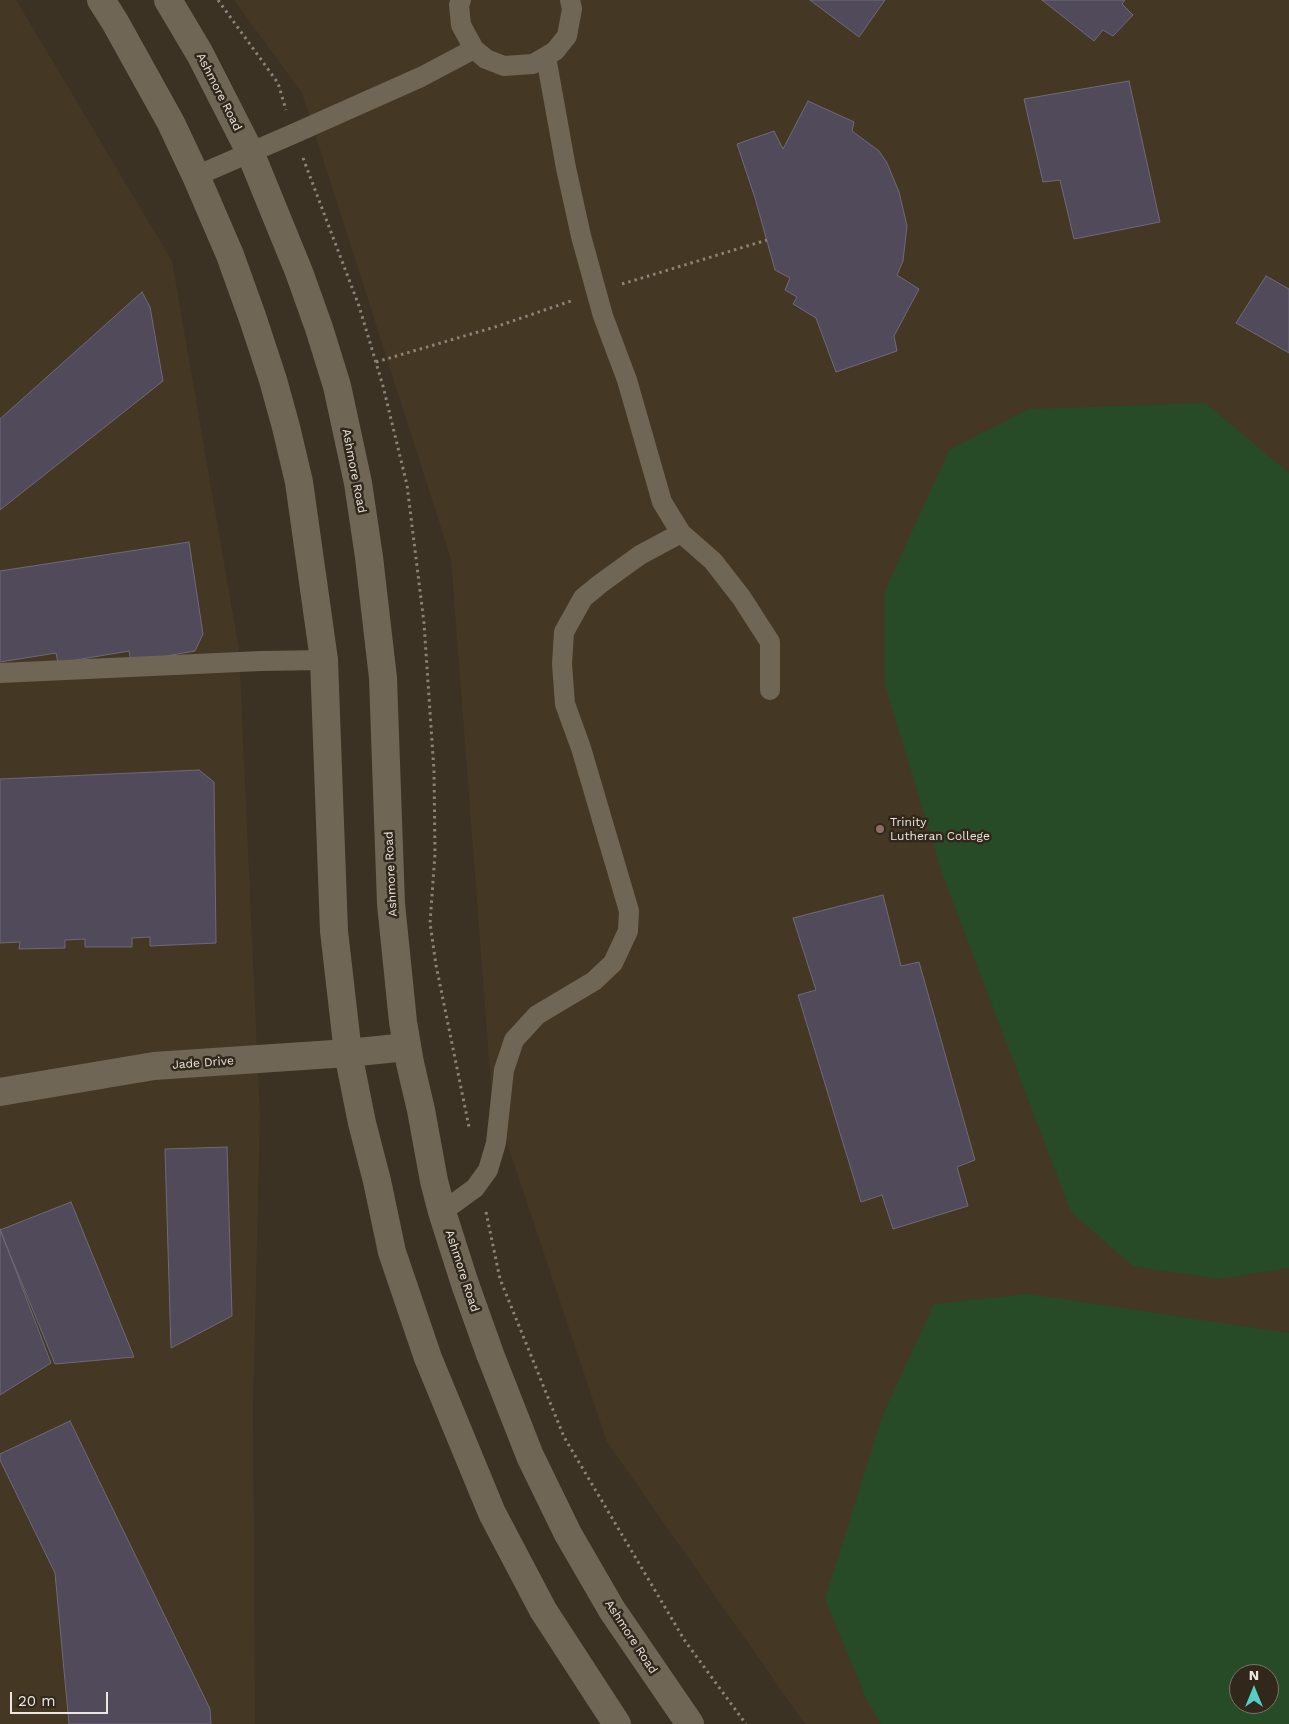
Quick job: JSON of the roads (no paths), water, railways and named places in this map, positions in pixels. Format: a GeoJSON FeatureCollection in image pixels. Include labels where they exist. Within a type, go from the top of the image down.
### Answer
{"type":"FeatureCollection","features":[{"type":"Feature","properties":{"kind":"main road"},"geometry":{"type":"LineString","coordinates":[[101,0],[171,123],[230,255],[273,380],[299,482],[324,660],[334,931],[348,1053],[392,1252],[428,1358],[492,1513],[544,1610],[617,1724]]}},
{"type":"Feature","properties":{"kind":"main road","name":"Ashmore Road"},"geometry":{"type":"LineString","coordinates":[[168,0],[200,54],[250,152],[299,272],[337,386],[358,483],[369,557],[383,678],[391,904],[407,1047],[442,1212],[490,1354],[530,1456],[568,1534],[612,1610],[690,1724]]}},
{"type":"Feature","properties":{"kind":"main road","name":"Jade Drive"},"geometry":{"type":"LineString","coordinates":[[0,1092],[154,1066],[348,1053],[407,1047]]}},
{"type":"Feature","properties":{"kind":"lane"},"geometry":{"type":"LineString","coordinates":[[461,0],[459,5],[461,25],[474,49],[486,58],[504,66],[533,64],[555,52],[566,36],[572,9],[570,0]]}},
{"type":"Feature","properties":{"kind":"lane"},"geometry":{"type":"LineString","coordinates":[[196,176],[421,77],[474,49]]}},
{"type":"Feature","properties":{"kind":"lane"},"geometry":{"type":"LineString","coordinates":[[546,57],[580,236],[596,293],[627,380],[662,502],[680,533],[713,561],[741,596],[770,642],[770,690]]}},
{"type":"Feature","properties":{"kind":"lane"},"geometry":{"type":"LineString","coordinates":[[442,1212],[475,1188],[488,1170],[496,1143],[504,1070],[514,1040],[537,1015],[594,981],[613,963],[628,931],[629,911],[582,748],[565,704],[562,664],[564,632],[583,598],[640,555],[680,533]]}},
{"type":"Feature","properties":{"kind":"lane"},"geometry":{"type":"LineString","coordinates":[[0,673],[261,661],[324,660]]}},
{"type":"Feature","properties":{"kind":"place","name":"Trinity Lutheran College"},"geometry":{"type":"Point","coordinates":[880,829]}}]}
